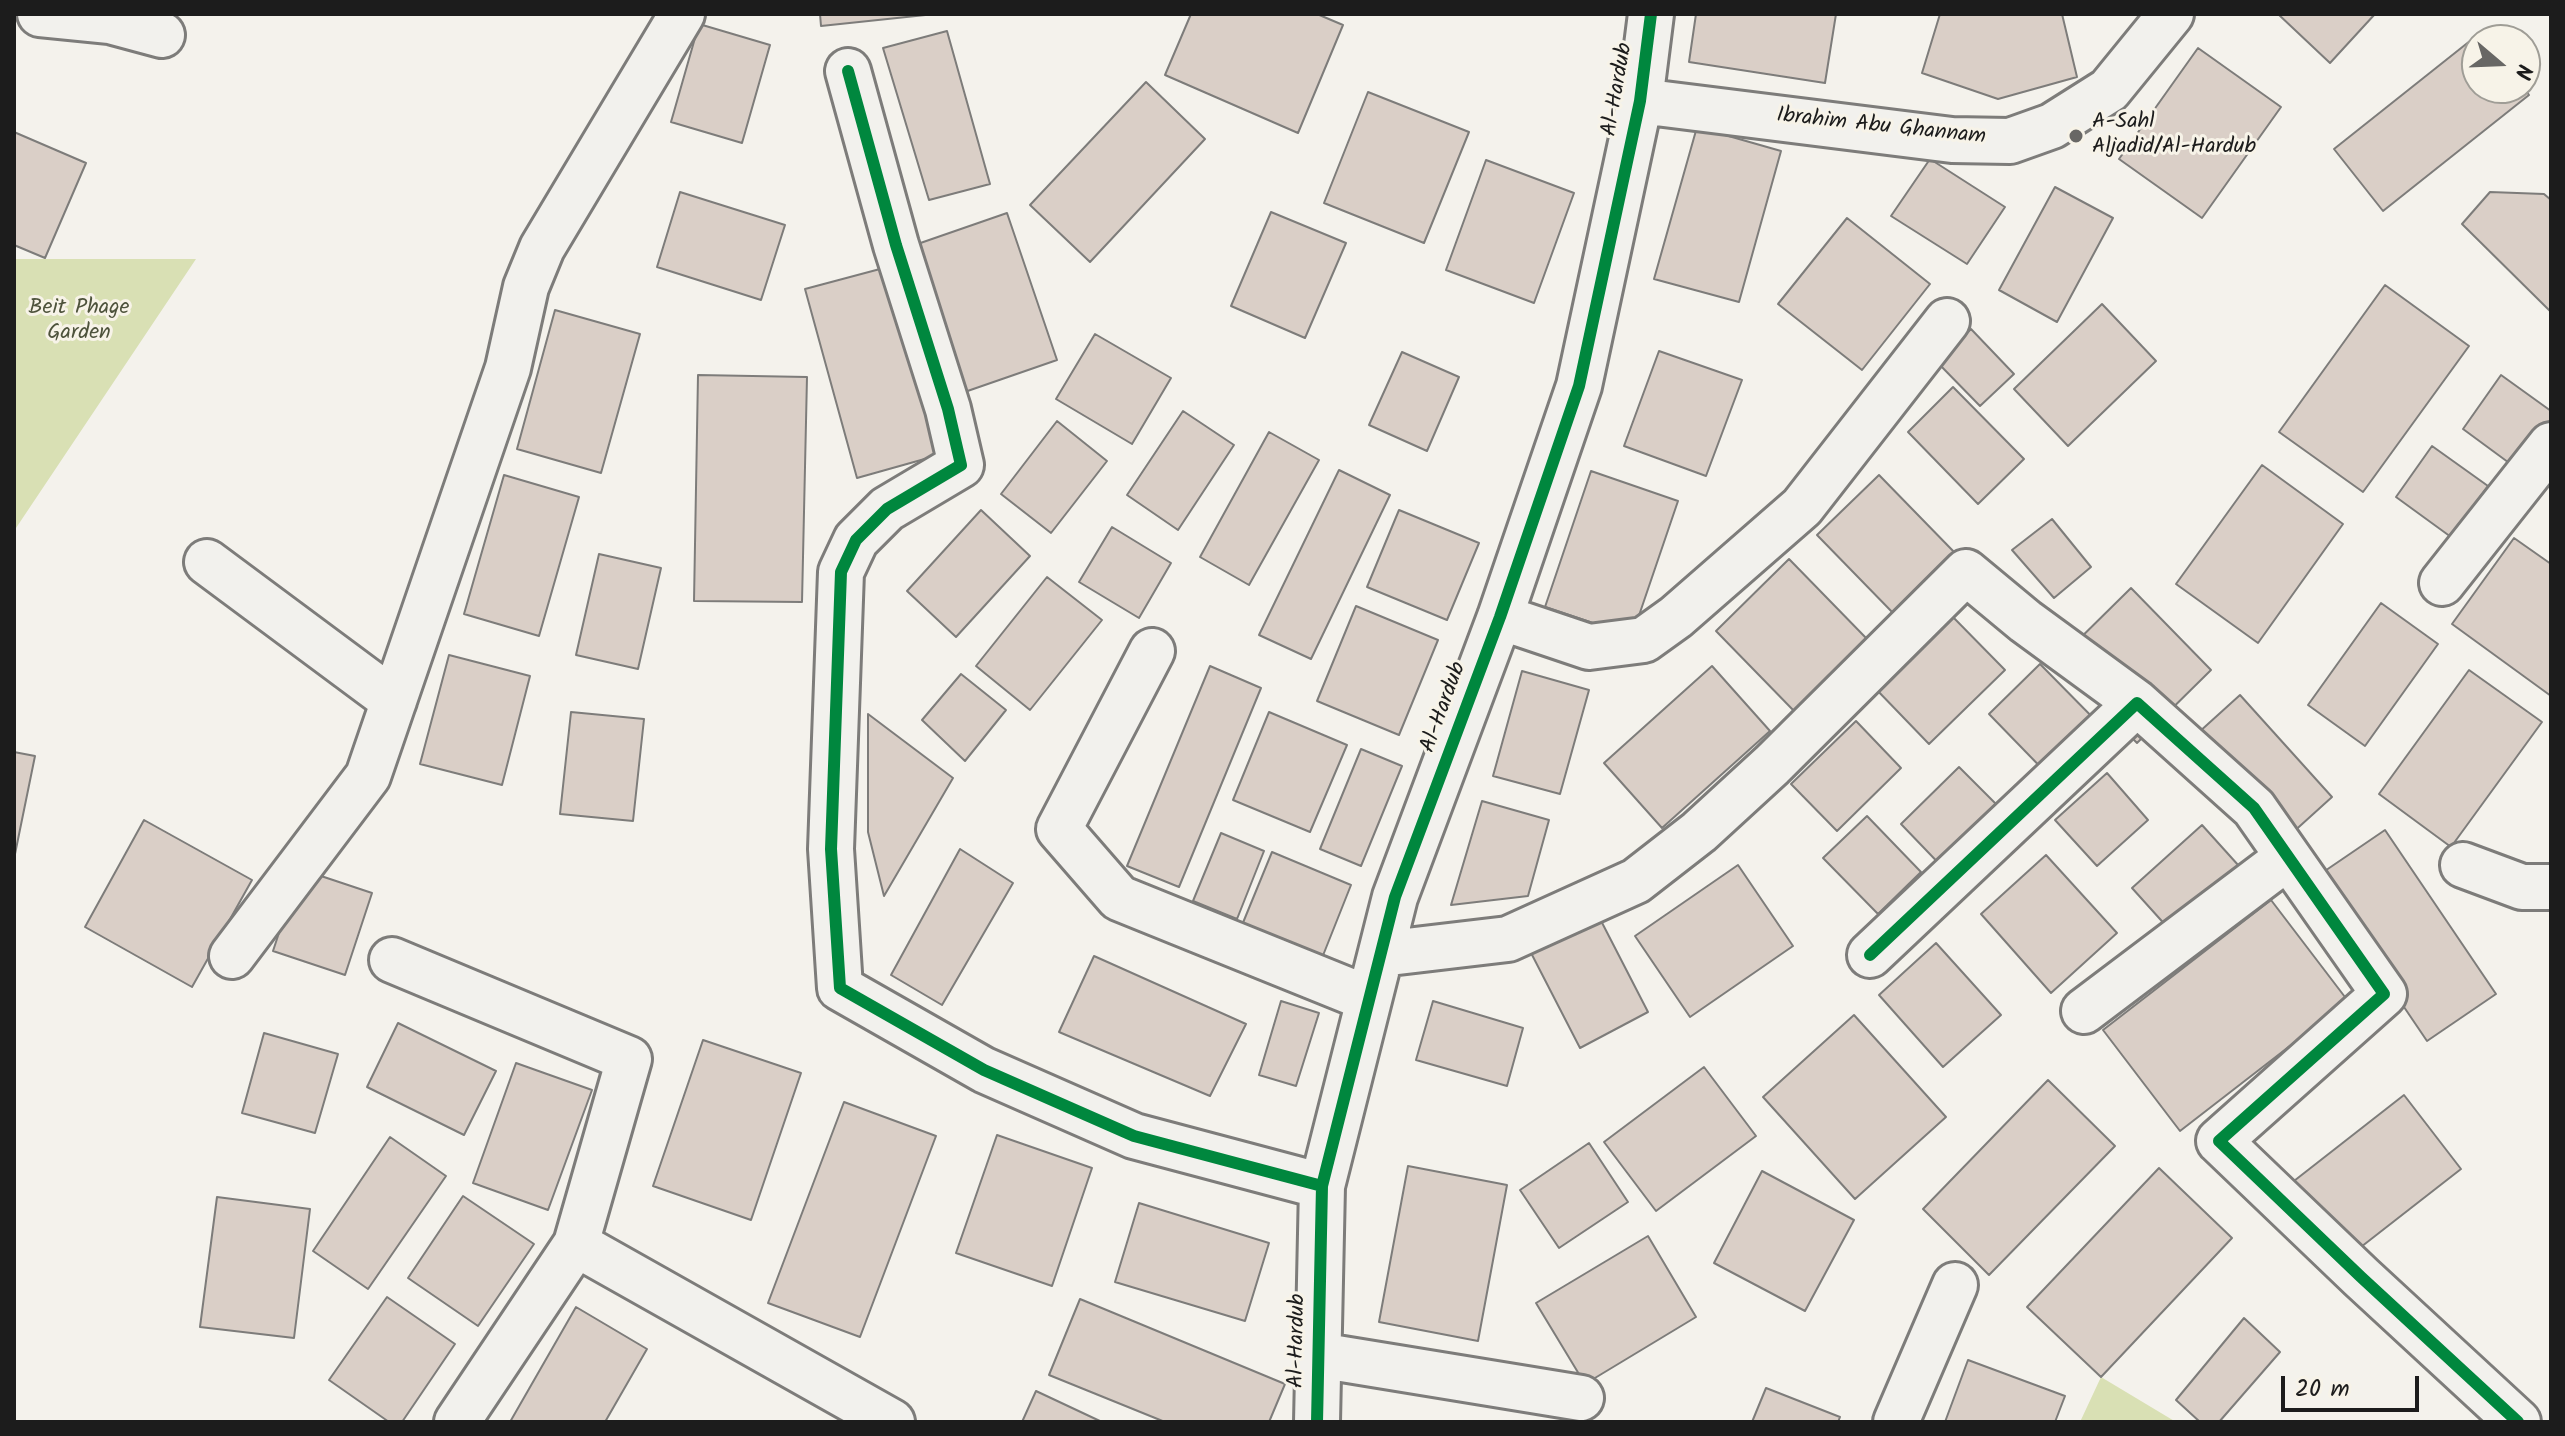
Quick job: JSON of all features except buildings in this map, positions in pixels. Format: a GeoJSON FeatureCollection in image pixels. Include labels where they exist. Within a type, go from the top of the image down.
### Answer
{"type":"FeatureCollection","features":[{"type":"Feature","properties":{"kind":"street"},"geometry":{"type":"LineString","coordinates":[[40,14],[110,21],[162,35]]}},
{"type":"Feature","properties":{"kind":"street"},"geometry":{"type":"LineString","coordinates":[[232,956],[368,776],[508,368],[526,287],[542,248],[682,14]]}},
{"type":"Feature","properties":{"kind":"street","name":"Al-Hardub"},"geometry":{"type":"LineString","coordinates":[[1317,1422],[1322,1186],[1395,897],[1500,617],[1579,386],[1640,101],[1651,14]]}},
{"type":"Feature","properties":{"kind":"street","name":"Ibrahim Abu Ghannam"},"geometry":{"type":"LineString","coordinates":[[1640,101],[1952,140],[2010,141],[2052,126],[2109,90],[2171,14]]}},
{"type":"Feature","properties":{"kind":"street"},"geometry":{"type":"LineString","coordinates":[[848,71],[896,245],[948,409],[961,465],[887,509],[856,540],[841,572],[831,849],[840,988],[984,1070],[1134,1136],[1322,1186]]}},
{"type":"Feature","properties":{"kind":"street"},"geometry":{"type":"LineString","coordinates":[[1500,617],[1589,647],[1644,640],[1676,617],[1802,507],[1947,321]]}},
{"type":"Feature","properties":{"kind":"street"},"geometry":{"type":"LineString","coordinates":[[2442,583],[2551,445]]}},
{"type":"Feature","properties":{"kind":"street"},"geometry":{"type":"LineString","coordinates":[[207,562],[394,701]]}},
{"type":"Feature","properties":{"kind":"street"},"geometry":{"type":"LineString","coordinates":[[1381,954],[1508,939],[1636,881],[1699,832],[1772,765],[1966,572],[2025,621],[2137,703],[2254,808],[2384,994],[2219,1141],[2518,1422]]}},
{"type":"Feature","properties":{"kind":"street"},"geometry":{"type":"LineString","coordinates":[[1152,651],[1059,829],[1119,898],[1369,999]]}},
{"type":"Feature","properties":{"kind":"street"},"geometry":{"type":"LineString","coordinates":[[1870,955],[2137,703]]}},
{"type":"Feature","properties":{"kind":"street"},"geometry":{"type":"LineString","coordinates":[[2084,1011],[2288,857]]}},
{"type":"Feature","properties":{"kind":"street"},"geometry":{"type":"LineString","coordinates":[[2463,865],[2522,887],[2551,887]]}},
{"type":"Feature","properties":{"kind":"street"},"geometry":{"type":"LineString","coordinates":[[392,960],[629,1059],[576,1244],[457,1422]]}},
{"type":"Feature","properties":{"kind":"street"},"geometry":{"type":"LineString","coordinates":[[576,1244],[892,1422]]}},
{"type":"Feature","properties":{"kind":"street"},"geometry":{"type":"LineString","coordinates":[[1896,1422],[1955,1285]]}},
{"type":"Feature","properties":{"kind":"street"},"geometry":{"type":"LineString","coordinates":[[1318,1355],[1581,1398]]}},
{"type":"Feature","properties":{"kind":"green space","name":"Beit Phage Garden"},"geometry":{"type":"Polygon","coordinates":[[[14,259],[196,259],[14,531],[14,259]]]}},
{"type":"Feature","properties":{"kind":"green space"},"geometry":{"type":"Polygon","coordinates":[[[2101,1377],[2176,1422],[2080,1422],[2101,1377]]]}},
{"type":"Feature","properties":{"kind":"cycle path"},"geometry":{"type":"LineString","coordinates":[[1317,1422],[1322,1186],[1395,897],[1500,617],[1579,386],[1640,101],[1651,14]]}},
{"type":"Feature","properties":{"kind":"cycle path"},"geometry":{"type":"LineString","coordinates":[[848,71],[896,245],[948,409],[961,465],[887,509],[856,540],[841,572],[831,849],[840,988],[984,1070],[1134,1136],[1322,1186]]}},
{"type":"Feature","properties":{"kind":"cycle path"},"geometry":{"type":"LineString","coordinates":[[1870,955],[2137,703],[2254,808],[2384,994],[2219,1141],[2518,1422]]}},
{"type":"Feature","properties":{"kind":"place","name":"A-Sahl Aljadid/Al-Hardub"},"geometry":{"type":"Point","coordinates":[2076,136]}}]}
